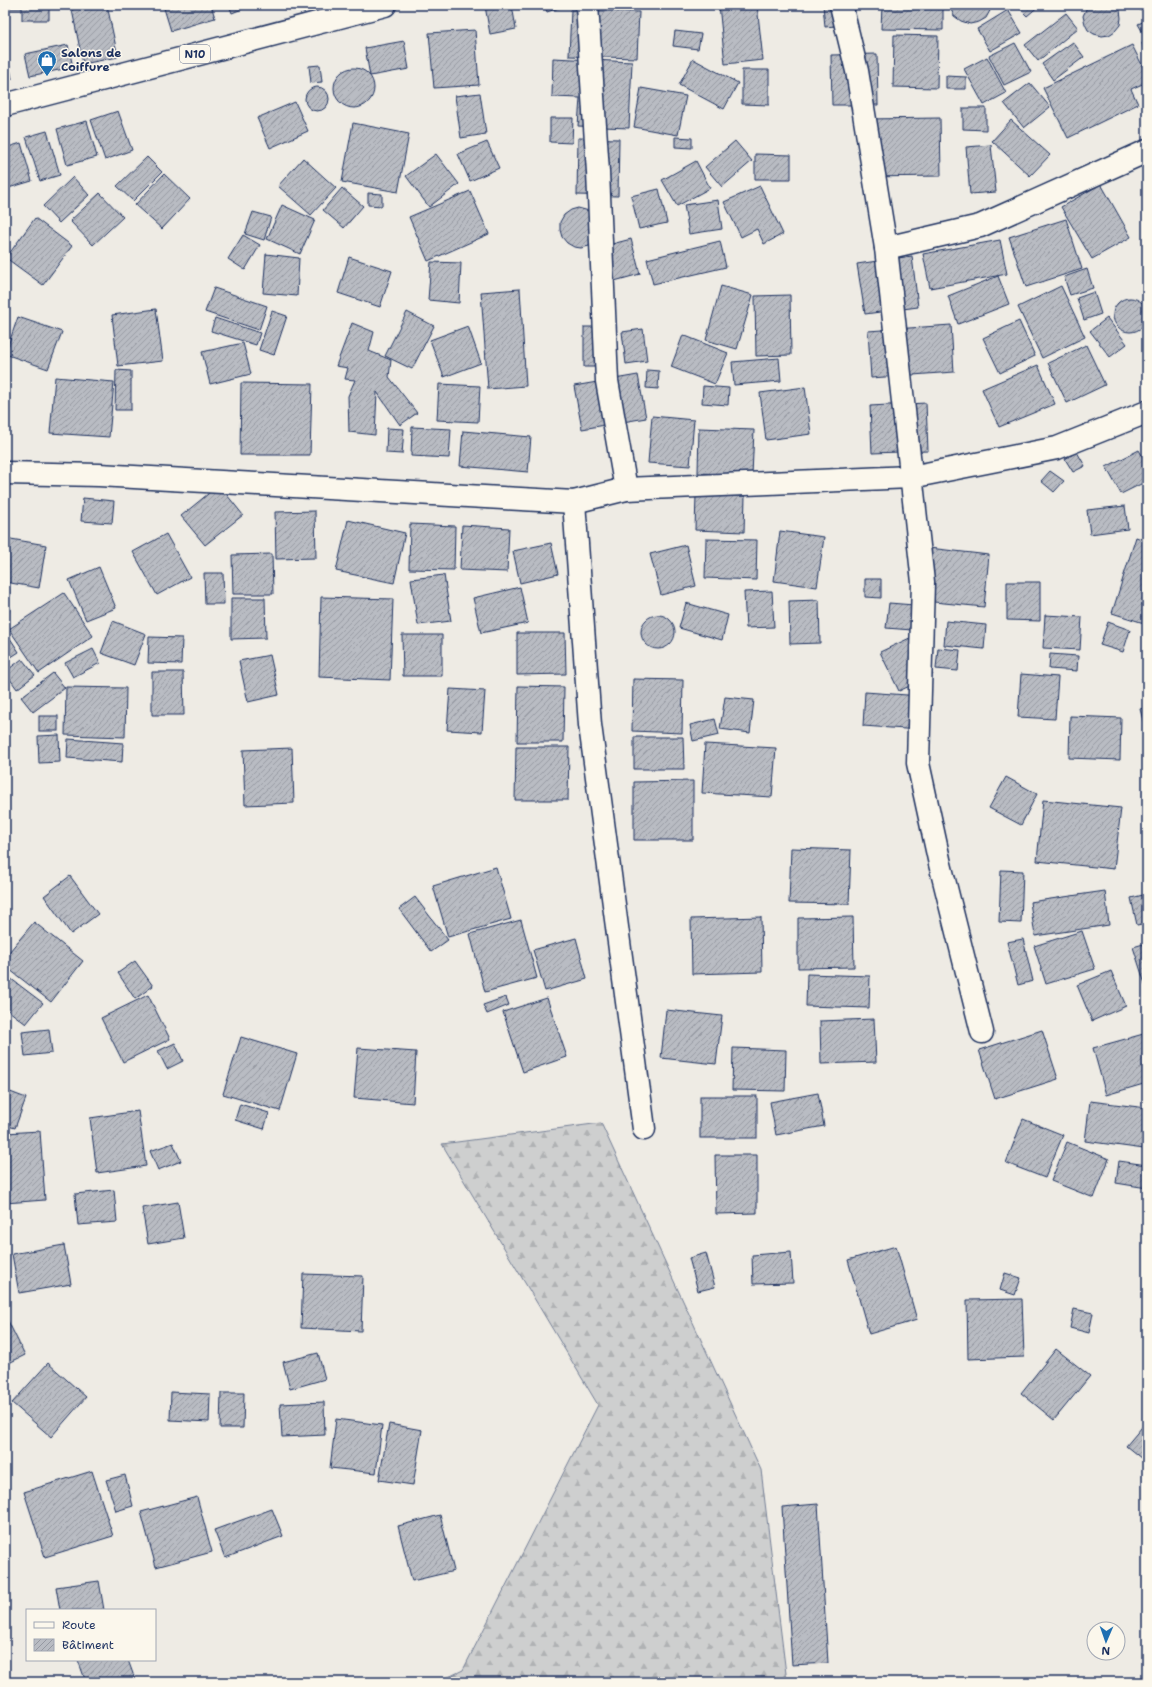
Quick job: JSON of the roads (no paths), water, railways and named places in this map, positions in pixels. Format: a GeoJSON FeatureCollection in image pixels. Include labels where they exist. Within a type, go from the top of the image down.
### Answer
{"type":"FeatureCollection","features":[{"type":"Feature","properties":{"kind":"street","name":"N10"},"geometry":{"type":"LineString","coordinates":[[5,105],[385,5]]}},
{"type":"Feature","properties":{"kind":"street"},"geometry":{"type":"LineString","coordinates":[[586,5],[598,172],[607,381],[626,489]]}},
{"type":"Feature","properties":{"kind":"street"},"geometry":{"type":"LineString","coordinates":[[840,5],[857,71],[886,248],[923,582],[918,763],[940,864],[982,1032]]}},
{"type":"Feature","properties":{"kind":"street"},"geometry":{"type":"LineString","coordinates":[[886,248],[980,226],[1147,151]]}},
{"type":"Feature","properties":{"kind":"street"},"geometry":{"type":"LineString","coordinates":[[5,473],[107,476],[574,502],[626,489],[911,477],[1057,448],[1147,412]]}},
{"type":"Feature","properties":{"kind":"street"},"geometry":{"type":"LineString","coordinates":[[574,502],[590,725],[644,1129]]}},
{"type":"Feature","properties":{"kind":"place","name":"Salons de Coiffure"},"geometry":{"type":"Point","coordinates":[47,77]}}]}
